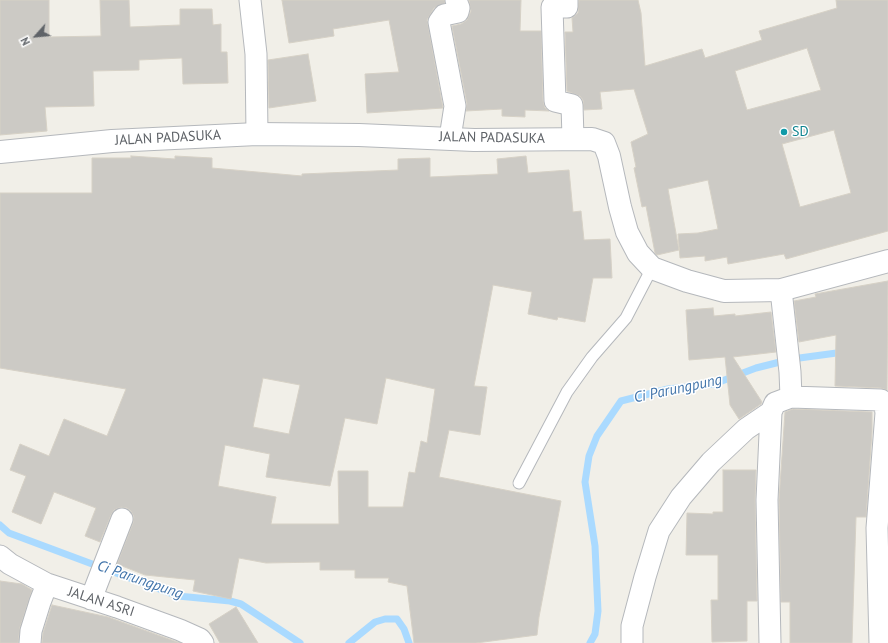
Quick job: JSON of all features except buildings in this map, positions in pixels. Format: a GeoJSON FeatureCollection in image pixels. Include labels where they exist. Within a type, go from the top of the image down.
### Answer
{"type":"FeatureCollection","features":[{"type":"Feature","properties":{"kind":"street"},"geometry":{"type":"LineString","coordinates":[[250,0],[256,54],[257,134]]}},
{"type":"Feature","properties":{"kind":"street"},"geometry":{"type":"LineString","coordinates":[[450,138],[455,106],[439,22],[444,15],[458,12],[459,8],[456,0]]}},
{"type":"Feature","properties":{"kind":"street"},"geometry":{"type":"LineString","coordinates":[[567,0],[567,7],[552,7],[555,101],[572,104],[573,138]]}},
{"type":"Feature","properties":{"kind":"street","name":"JALAN PADASUKA"},"geometry":{"type":"LineString","coordinates":[[0,152],[112,141],[257,134],[450,138],[474,140],[592,138],[604,143],[610,156],[620,207],[627,232],[638,253],[652,268],[687,281],[724,291],[781,290],[888,261]]}},
{"type":"Feature","properties":{"kind":"street"},"geometry":{"type":"LineString","coordinates":[[781,290],[786,325],[791,397]]}},
{"type":"Feature","properties":{"kind":"street"},"geometry":{"type":"LineString","coordinates":[[770,643],[767,500],[771,412],[775,403],[791,397],[881,400],[885,406],[886,413],[877,528],[880,643]]}},
{"type":"Feature","properties":{"kind":"street"},"geometry":{"type":"LineString","coordinates":[[632,643],[632,626],[659,531],[681,497],[711,462],[746,429],[771,412]]}},
{"type":"Feature","properties":{"kind":"street"},"geometry":{"type":"LineString","coordinates":[[91,599],[122,519]]}},
{"type":"Feature","properties":{"kind":"street","name":"JALAN ASRI"},"geometry":{"type":"LineString","coordinates":[[0,556],[10,564],[47,584],[180,630],[200,639],[203,643]]}},
{"type":"Feature","properties":{"kind":"street"},"geometry":{"type":"LineString","coordinates":[[30,643],[31,631],[47,584]]}},
{"type":"Feature","properties":{"kind":"lane"},"geometry":{"type":"LineString","coordinates":[[519,483],[567,392],[592,357],[626,318],[652,268]]}},
{"type":"Feature","properties":{"kind":"waterway","name":"Ci Parungpung"},"geometry":{"type":"LineString","coordinates":[[590,643],[595,634],[598,611],[595,546],[585,482],[589,456],[597,436],[621,401],[668,389],[714,384],[756,368],[792,359],[844,352]]}},
{"type":"Feature","properties":{"kind":"waterway","name":"Ci Parungpung"},"geometry":{"type":"LineString","coordinates":[[0,525],[9,533],[178,596],[230,601],[241,604],[300,643]]}},
{"type":"Feature","properties":{"kind":"waterway","name":"Ci Parungpung"},"geometry":{"type":"LineString","coordinates":[[349,643],[375,622],[385,619],[397,619],[404,629],[409,643]]}},
{"type":"Feature","properties":{"kind":"place","name":"SD"},"geometry":{"type":"Point","coordinates":[784,132]}}]}
